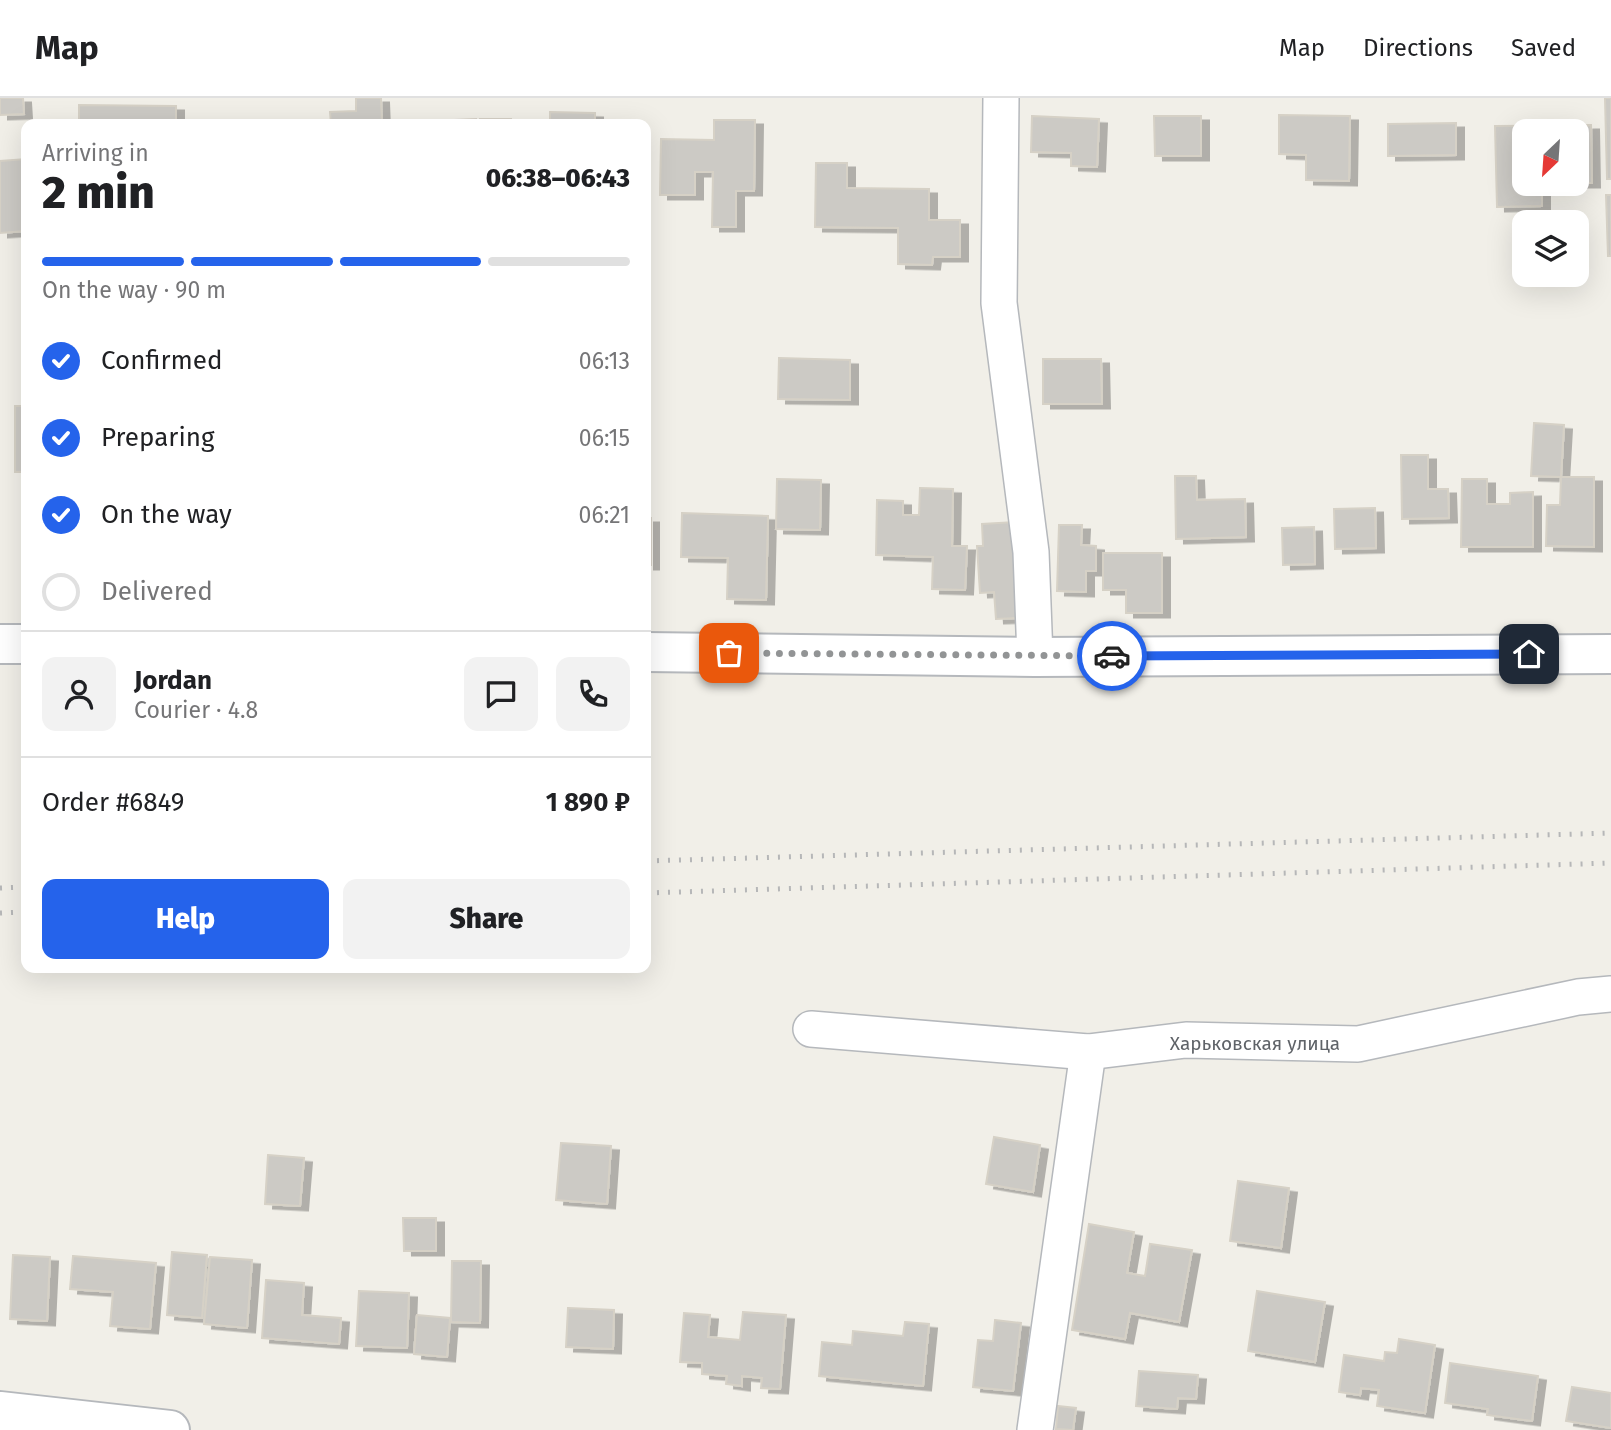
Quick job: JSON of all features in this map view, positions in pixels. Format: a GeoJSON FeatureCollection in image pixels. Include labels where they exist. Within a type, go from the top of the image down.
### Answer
{"type":"FeatureCollection","features":[{"type":"Feature","properties":{"kind":"street"},"geometry":{"type":"LineString","coordinates":[[1001,98],[999,303],[1031,552],[1035,657]]}},
{"type":"Feature","properties":{"kind":"street"},"geometry":{"type":"LineString","coordinates":[[0,644],[21,644]]}},
{"type":"Feature","properties":{"kind":"street"},"geometry":{"type":"LineString","coordinates":[[651,652],[1035,657],[1611,654]]}},
{"type":"Feature","properties":{"kind":"street","name":"Харьковская улица"},"geometry":{"type":"LineString","coordinates":[[811,1029],[1088,1052],[1186,1040],[1358,1044],[1578,997],[1611,994]]}},
{"type":"Feature","properties":{"kind":"street"},"geometry":{"type":"LineString","coordinates":[[1035,1430],[1088,1052]]}},
{"type":"Feature","properties":{"kind":"street"},"geometry":{"type":"LineString","coordinates":[[0,1411],[170,1430]]}},
{"type":"Feature","properties":{"kind":"building"},"geometry":{"type":"Polygon","coordinates":[[[0,98],[23,98],[24,114],[0,115],[0,98]]]}},
{"type":"Feature","properties":{"kind":"building"},"geometry":{"type":"Polygon","coordinates":[[[356,98],[381,98],[382,119],[331,119],[330,112],[356,111],[356,98]]]}},
{"type":"Feature","properties":{"kind":"building"},"geometry":{"type":"Polygon","coordinates":[[[1605,98],[1611,98],[1611,179],[1607,179],[1605,98]]]}},
{"type":"Feature","properties":{"kind":"building"},"geometry":{"type":"Polygon","coordinates":[[[79,105],[176,106],[176,119],[79,119],[79,105]]]}},
{"type":"Feature","properties":{"kind":"building"},"geometry":{"type":"Polygon","coordinates":[[[550,112],[595,113],[595,119],[550,119],[550,112]]]}},
{"type":"Feature","properties":{"kind":"building"},"geometry":{"type":"Polygon","coordinates":[[[1279,115],[1350,116],[1349,181],[1306,180],[1306,155],[1279,154],[1279,115]]]}},
{"type":"Feature","properties":{"kind":"building"},"geometry":{"type":"Polygon","coordinates":[[[1032,116],[1099,119],[1097,167],[1071,166],[1071,153],[1031,152],[1032,116]]]}},
{"type":"Feature","properties":{"kind":"building"},"geometry":{"type":"Polygon","coordinates":[[[1154,116],[1201,116],[1201,156],[1155,156],[1154,116]]]}},
{"type":"Feature","properties":{"kind":"building"},"geometry":{"type":"Polygon","coordinates":[[[714,120],[755,120],[754,191],[736,191],[736,227],[712,227],[713,172],[695,172],[695,195],[660,195],[661,139],[714,140],[714,120]]]}},
{"type":"Feature","properties":{"kind":"building"},"geometry":{"type":"Polygon","coordinates":[[[1456,123],[1456,155],[1388,156],[1388,124],[1456,123]]]}},
{"type":"Feature","properties":{"kind":"building"},"geometry":{"type":"Polygon","coordinates":[[[1591,125],[1592,183],[1589,183],[1591,125]]]}},
{"type":"Feature","properties":{"kind":"building"},"geometry":{"type":"Polygon","coordinates":[[[1495,126],[1512,126],[1512,196],[1542,196],[1542,206],[1497,207],[1495,126]]]}},
{"type":"Feature","properties":{"kind":"building"},"geometry":{"type":"Polygon","coordinates":[[[21,159],[21,231],[0,233],[0,161],[21,159]]]}},
{"type":"Feature","properties":{"kind":"building"},"geometry":{"type":"Polygon","coordinates":[[[816,163],[847,163],[847,188],[929,189],[929,220],[960,220],[960,257],[933,257],[932,265],[898,264],[898,228],[815,227],[816,163]]]}},
{"type":"Feature","properties":{"kind":"building"},"geometry":{"type":"Polygon","coordinates":[[[1606,195],[1611,195],[1611,256],[1608,256],[1606,195]]]}},
{"type":"Feature","properties":{"kind":"building"},"geometry":{"type":"Polygon","coordinates":[[[779,358],[850,360],[850,400],[778,399],[779,358]]]}},
{"type":"Feature","properties":{"kind":"building"},"geometry":{"type":"Polygon","coordinates":[[[1043,359],[1101,359],[1102,404],[1043,404],[1043,359]]]}},
{"type":"Feature","properties":{"kind":"building"},"geometry":{"type":"Polygon","coordinates":[[[15,406],[21,406],[21,472],[15,472],[15,406]]]}},
{"type":"Feature","properties":{"kind":"building"},"geometry":{"type":"Polygon","coordinates":[[[1534,423],[1564,425],[1561,477],[1531,476],[1534,423]]]}},
{"type":"Feature","properties":{"kind":"building"},"geometry":{"type":"Polygon","coordinates":[[[1401,455],[1428,455],[1428,489],[1448,489],[1449,518],[1402,519],[1401,455]]]}},
{"type":"Feature","properties":{"kind":"building"},"geometry":{"type":"Polygon","coordinates":[[[1175,476],[1196,476],[1197,500],[1245,499],[1246,537],[1176,539],[1175,476]]]}},
{"type":"Feature","properties":{"kind":"building"},"geometry":{"type":"Polygon","coordinates":[[[1561,477],[1594,477],[1594,547],[1546,546],[1547,505],[1560,505],[1561,477]]]}},
{"type":"Feature","properties":{"kind":"building"},"geometry":{"type":"Polygon","coordinates":[[[777,479],[821,480],[820,530],[776,529],[777,479]]]}},
{"type":"Feature","properties":{"kind":"building"},"geometry":{"type":"Polygon","coordinates":[[[1462,479],[1487,479],[1487,504],[1510,504],[1510,493],[1533,492],[1533,547],[1461,547],[1462,479]]]}},
{"type":"Feature","properties":{"kind":"building"},"geometry":{"type":"Polygon","coordinates":[[[920,488],[953,489],[952,546],[967,546],[965,590],[932,589],[933,557],[876,555],[877,500],[903,501],[903,515],[919,515],[920,488]]]}},
{"type":"Feature","properties":{"kind":"building"},"geometry":{"type":"Polygon","coordinates":[[[1375,508],[1376,548],[1335,549],[1334,509],[1375,508]]]}},
{"type":"Feature","properties":{"kind":"building"},"geometry":{"type":"Polygon","coordinates":[[[682,513],[768,516],[766,600],[727,599],[728,558],[681,557],[682,513]]]}},
{"type":"Feature","properties":{"kind":"building"},"geometry":{"type":"Polygon","coordinates":[[[1015,522],[1021,618],[996,619],[994,592],[980,593],[977,546],[983,546],[982,524],[1015,522]]]}},
{"type":"Feature","properties":{"kind":"building"},"geometry":{"type":"Polygon","coordinates":[[[1059,525],[1082,525],[1081,545],[1096,546],[1096,571],[1086,571],[1086,592],[1057,591],[1059,525]]]}},
{"type":"Feature","properties":{"kind":"building"},"geometry":{"type":"Polygon","coordinates":[[[1314,527],[1315,564],[1283,565],[1282,528],[1314,527]]]}},
{"type":"Feature","properties":{"kind":"building"},"geometry":{"type":"Polygon","coordinates":[[[1103,553],[1162,553],[1162,613],[1126,613],[1126,590],[1103,590],[1103,553]]]}},
{"type":"Feature","properties":{"kind":"building"},"geometry":{"type":"Polygon","coordinates":[[[994,1137],[1040,1145],[1033,1192],[986,1184],[994,1137]]]}},
{"type":"Feature","properties":{"kind":"building"},"geometry":{"type":"Polygon","coordinates":[[[561,1143],[611,1146],[607,1204],[556,1200],[561,1143]]]}},
{"type":"Feature","properties":{"kind":"building"},"geometry":{"type":"Polygon","coordinates":[[[268,1155],[304,1158],[300,1206],[265,1204],[268,1155]]]}},
{"type":"Feature","properties":{"kind":"building"},"geometry":{"type":"Polygon","coordinates":[[[1238,1181],[1289,1188],[1281,1248],[1230,1241],[1238,1181]]]}},
{"type":"Feature","properties":{"kind":"building"},"geometry":{"type":"Polygon","coordinates":[[[403,1218],[436,1218],[436,1251],[404,1251],[403,1218]]]}},
{"type":"Feature","properties":{"kind":"building"},"geometry":{"type":"Polygon","coordinates":[[[1089,1224],[1134,1232],[1127,1273],[1145,1276],[1150,1244],[1192,1250],[1179,1322],[1130,1313],[1125,1339],[1072,1330],[1089,1224]]]}},
{"type":"Feature","properties":{"kind":"building"},"geometry":{"type":"Polygon","coordinates":[[[172,1252],[207,1255],[202,1318],[167,1315],[172,1252]]]}},
{"type":"Feature","properties":{"kind":"building"},"geometry":{"type":"Polygon","coordinates":[[[13,1255],[50,1257],[47,1321],[10,1319],[13,1255]]]}},
{"type":"Feature","properties":{"kind":"building"},"geometry":{"type":"Polygon","coordinates":[[[73,1256],[156,1263],[150,1329],[110,1326],[113,1292],[70,1289],[73,1256]]]}},
{"type":"Feature","properties":{"kind":"building"},"geometry":{"type":"Polygon","coordinates":[[[210,1257],[252,1260],[247,1328],[204,1324],[210,1257]]]}},
{"type":"Feature","properties":{"kind":"building"},"geometry":{"type":"Polygon","coordinates":[[[452,1261],[481,1261],[480,1323],[451,1322],[452,1261]]]}},
{"type":"Feature","properties":{"kind":"building"},"geometry":{"type":"Polygon","coordinates":[[[266,1280],[304,1283],[302,1315],[341,1318],[339,1344],[262,1338],[266,1280]]]}},
{"type":"Feature","properties":{"kind":"building"},"geometry":{"type":"Polygon","coordinates":[[[359,1291],[409,1293],[407,1348],[356,1346],[359,1291]]]}},
{"type":"Feature","properties":{"kind":"building"},"geometry":{"type":"Polygon","coordinates":[[[1257,1291],[1325,1302],[1315,1362],[1248,1351],[1257,1291]]]}},
{"type":"Feature","properties":{"kind":"building"},"geometry":{"type":"Polygon","coordinates":[[[568,1308],[614,1310],[613,1349],[566,1347],[568,1308]]]}},
{"type":"Feature","properties":{"kind":"building"},"geometry":{"type":"Polygon","coordinates":[[[743,1312],[786,1315],[780,1389],[761,1388],[762,1378],[742,1376],[742,1386],[726,1384],[727,1376],[702,1374],[702,1363],[680,1362],[684,1313],[710,1315],[708,1337],[740,1340],[743,1312]]]}},
{"type":"Feature","properties":{"kind":"building"},"geometry":{"type":"Polygon","coordinates":[[[417,1315],[450,1318],[447,1357],[414,1354],[417,1315]]]}},
{"type":"Feature","properties":{"kind":"building"},"geometry":{"type":"Polygon","coordinates":[[[995,1320],[1021,1323],[1013,1391],[973,1387],[978,1340],[993,1341],[995,1320]]]}},
{"type":"Feature","properties":{"kind":"building"},"geometry":{"type":"Polygon","coordinates":[[[905,1322],[929,1324],[923,1386],[819,1376],[822,1342],[852,1345],[853,1331],[903,1336],[905,1322]]]}},
{"type":"Feature","properties":{"kind":"building"},"geometry":{"type":"Polygon","coordinates":[[[1399,1339],[1435,1345],[1425,1413],[1377,1406],[1379,1390],[1361,1388],[1360,1395],[1339,1392],[1344,1355],[1384,1361],[1385,1352],[1397,1353],[1399,1339]]]}},
{"type":"Feature","properties":{"kind":"building"},"geometry":{"type":"Polygon","coordinates":[[[1450,1363],[1538,1376],[1532,1421],[1487,1415],[1488,1409],[1445,1403],[1450,1363]]]}},
{"type":"Feature","properties":{"kind":"building"},"geometry":{"type":"Polygon","coordinates":[[[1139,1371],[1198,1375],[1196,1399],[1178,1398],[1177,1409],[1136,1406],[1139,1371]]]}},
{"type":"Feature","properties":{"kind":"building"},"geometry":{"type":"Polygon","coordinates":[[[1572,1387],[1611,1393],[1611,1428],[1566,1421],[1572,1387]]]}},
{"type":"Feature","properties":{"kind":"building"},"geometry":{"type":"Polygon","coordinates":[[[1058,1406],[1076,1408],[1073,1430],[1056,1429],[1058,1406]]]}},
{"type":"Feature","properties":{"kind":"railway"},"geometry":{"type":"LineString","coordinates":[[651,861],[1611,833]]}},
{"type":"Feature","properties":{"kind":"railway"},"geometry":{"type":"LineString","coordinates":[[651,893],[1611,863]]}},
{"type":"Feature","properties":{"kind":"railway"},"geometry":{"type":"LineString","coordinates":[[0,888],[21,887]]}},
{"type":"Feature","properties":{"kind":"railway"},"geometry":{"type":"LineString","coordinates":[[0,913],[21,912]]}},
{"type":"Feature","properties":{"kind":"way so far"},"geometry":{"type":"LineString","coordinates":[[729,653],[1112,656]]}},
{"type":"Feature","properties":{"kind":"route"},"geometry":{"type":"LineString","coordinates":[[1112,656],[1529,654]]}}]}
